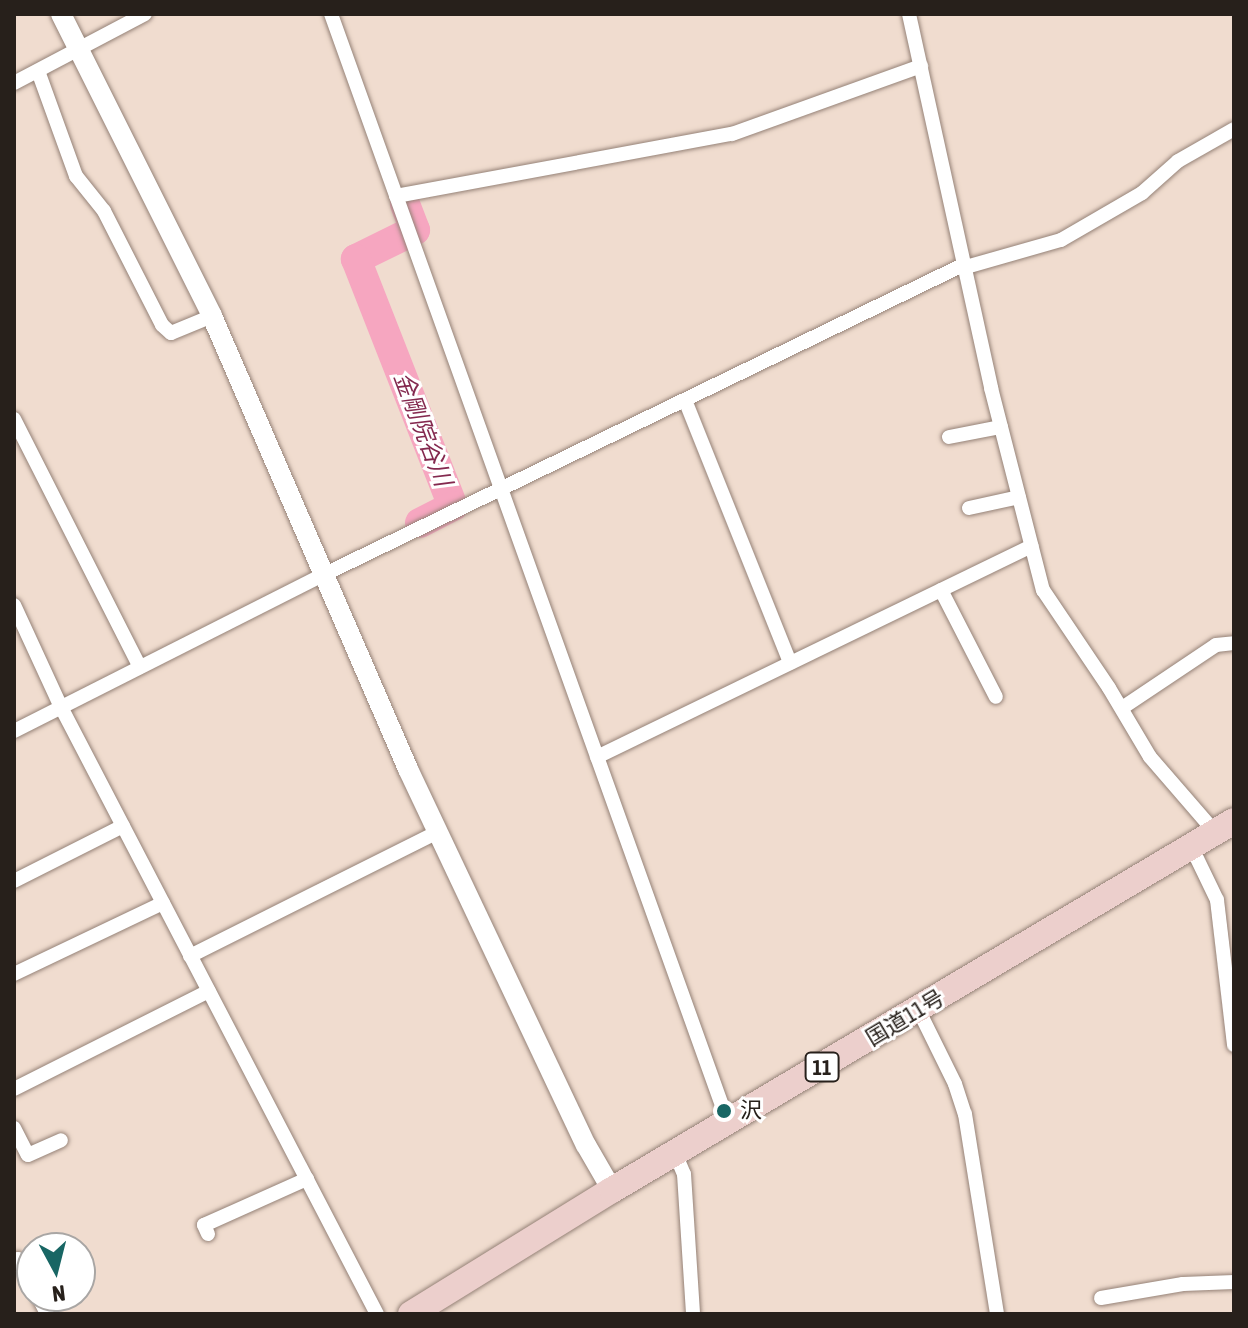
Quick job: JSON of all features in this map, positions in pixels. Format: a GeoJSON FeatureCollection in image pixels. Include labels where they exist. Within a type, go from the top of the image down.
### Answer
{"type":"FeatureCollection","features":[{"type":"Feature","properties":{"kind":"highway","name":"国道11号"},"geometry":{"type":"LineString","coordinates":[[411,1314],[612,1190],[919,1011],[1224,826]]}},
{"type":"Feature","properties":{"kind":"street"},"geometry":{"type":"LineString","coordinates":[[61,14],[212,316],[438,832],[586,1145],[612,1190]]}},
{"type":"Feature","properties":{"kind":"street"},"geometry":{"type":"LineString","coordinates":[[14,83],[145,14]]}},
{"type":"Feature","properties":{"kind":"street"},"geometry":{"type":"LineString","coordinates":[[331,14],[728,1122]]}},
{"type":"Feature","properties":{"kind":"street"},"geometry":{"type":"LineString","coordinates":[[909,14],[1001,427],[1043,590],[1122,708],[1150,757],[1224,826]]}},
{"type":"Feature","properties":{"kind":"street"},"geometry":{"type":"LineString","coordinates":[[396,196],[732,134],[921,66]]}},
{"type":"Feature","properties":{"kind":"street"},"geometry":{"type":"LineString","coordinates":[[38,71],[76,176],[104,211],[162,325],[171,333],[212,316]]}},
{"type":"Feature","properties":{"kind":"street"},"geometry":{"type":"LineString","coordinates":[[14,731],[323,575],[965,266],[1061,240],[1142,193],[1178,161],[1234,129]]}},
{"type":"Feature","properties":{"kind":"street"},"geometry":{"type":"LineString","coordinates":[[685,400],[790,663]]}},
{"type":"Feature","properties":{"kind":"street"},"geometry":{"type":"LineString","coordinates":[[14,419],[140,667]]}},
{"type":"Feature","properties":{"kind":"street"},"geometry":{"type":"LineString","coordinates":[[949,437],[1001,427]]}},
{"type":"Feature","properties":{"kind":"street"},"geometry":{"type":"LineString","coordinates":[[969,508],[1019,497]]}},
{"type":"Feature","properties":{"kind":"street"},"geometry":{"type":"LineString","coordinates":[[597,757],[1031,546]]}},
{"type":"Feature","properties":{"kind":"street"},"geometry":{"type":"LineString","coordinates":[[941,590],[996,697]]}},
{"type":"Feature","properties":{"kind":"street"},"geometry":{"type":"LineString","coordinates":[[14,605],[61,707],[377,1314]]}},
{"type":"Feature","properties":{"kind":"street"},"geometry":{"type":"LineString","coordinates":[[1122,708],[1216,645],[1234,643]]}},
{"type":"Feature","properties":{"kind":"street"},"geometry":{"type":"LineString","coordinates":[[14,881],[123,826]]}},
{"type":"Feature","properties":{"kind":"street"},"geometry":{"type":"LineString","coordinates":[[190,956],[438,832]]}},
{"type":"Feature","properties":{"kind":"street"},"geometry":{"type":"LineString","coordinates":[[1191,846],[1217,900],[1234,1045]]}},
{"type":"Feature","properties":{"kind":"street"},"geometry":{"type":"LineString","coordinates":[[14,974],[163,903]]}},
{"type":"Feature","properties":{"kind":"street"},"geometry":{"type":"LineString","coordinates":[[14,1089],[209,991]]}},
{"type":"Feature","properties":{"kind":"street"},"geometry":{"type":"LineString","coordinates":[[919,1011],[955,1084],[965,1114],[997,1314]]}},
{"type":"Feature","properties":{"kind":"street"},"geometry":{"type":"LineString","coordinates":[[14,1128],[28,1155],[61,1140]]}},
{"type":"Feature","properties":{"kind":"street"},"geometry":{"type":"LineString","coordinates":[[675,1153],[684,1174],[693,1314]]}},
{"type":"Feature","properties":{"kind":"street"},"geometry":{"type":"LineString","coordinates":[[208,1234],[204,1225],[307,1179]]}},
{"type":"Feature","properties":{"kind":"street"},"geometry":{"type":"LineString","coordinates":[[1101,1298],[1183,1284],[1234,1282]]}},
{"type":"Feature","properties":{"kind":"waterway","name":"金剛院谷川"},"geometry":{"type":"LineString","coordinates":[[405,204],[415,230],[356,259],[453,506],[420,523]]}},
{"type":"Feature","properties":{"kind":"place","name":"沢"},"geometry":{"type":"Point","coordinates":[724,1111]}}]}
